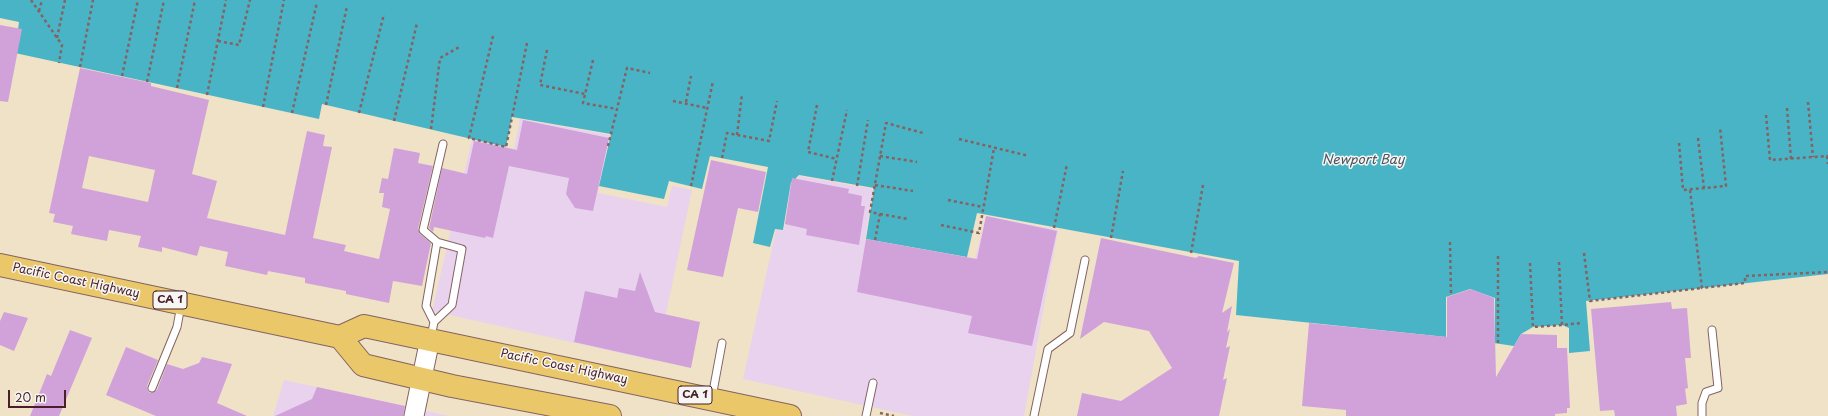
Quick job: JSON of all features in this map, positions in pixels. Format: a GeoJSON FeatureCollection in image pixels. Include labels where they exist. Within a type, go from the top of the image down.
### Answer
{"type":"FeatureCollection","features":[{"type":"Feature","properties":{"kind":"highway","name":"Pacific Coast Highway"},"geometry":{"type":"LineString","coordinates":[[0,265],[340,336],[364,326],[432,331],[712,399],[790,416]]}},
{"type":"Feature","properties":{"kind":"highway"},"geometry":{"type":"LineString","coordinates":[[340,336],[363,365],[452,386],[610,416]]}},
{"type":"Feature","properties":{"kind":"street"},"geometry":{"type":"LineString","coordinates":[[414,416],[432,331]]}},
{"type":"Feature","properties":{"kind":"lane"},"geometry":{"type":"LineString","coordinates":[[432,331],[452,305],[462,249],[437,242],[423,230],[443,144]]}},
{"type":"Feature","properties":{"kind":"lane"},"geometry":{"type":"LineString","coordinates":[[432,331],[426,306],[437,242]]}},
{"type":"Feature","properties":{"kind":"lane"},"geometry":{"type":"LineString","coordinates":[[1034,416],[1048,349],[1070,333],[1085,260]]}},
{"type":"Feature","properties":{"kind":"lane"},"geometry":{"type":"LineString","coordinates":[[152,388],[177,328],[181,302]]}},
{"type":"Feature","properties":{"kind":"lane"},"geometry":{"type":"LineString","coordinates":[[1702,416],[1702,403],[1706,392],[1718,388],[1712,330]]}},
{"type":"Feature","properties":{"kind":"lane"},"geometry":{"type":"LineString","coordinates":[[712,399],[722,343]]}},
{"type":"Feature","properties":{"kind":"lane"},"geometry":{"type":"LineString","coordinates":[[866,416],[873,383]]}},
{"type":"Feature","properties":{"kind":"path"},"geometry":{"type":"LineString","coordinates":[[30,0],[62,45],[59,63]]}},
{"type":"Feature","properties":{"kind":"path"},"geometry":{"type":"LineString","coordinates":[[39,12],[42,0]]}},
{"type":"Feature","properties":{"kind":"path"},"geometry":{"type":"LineString","coordinates":[[57,38],[65,0]]}},
{"type":"Feature","properties":{"kind":"path"},"geometry":{"type":"LineString","coordinates":[[80,67],[93,0]]}},
{"type":"Feature","properties":{"kind":"path"},"geometry":{"type":"LineString","coordinates":[[122,76],[138,0]]}},
{"type":"Feature","properties":{"kind":"path"},"geometry":{"type":"LineString","coordinates":[[147,82],[164,0]]}},
{"type":"Feature","properties":{"kind":"path"},"geometry":{"type":"LineString","coordinates":[[177,88],[195,0]]}},
{"type":"Feature","properties":{"kind":"path"},"geometry":{"type":"LineString","coordinates":[[207,94],[226,0]]}},
{"type":"Feature","properties":{"kind":"path"},"geometry":{"type":"LineString","coordinates":[[218,41],[239,44],[250,0]]}},
{"type":"Feature","properties":{"kind":"path"},"geometry":{"type":"LineString","coordinates":[[263,107],[284,0]]}},
{"type":"Feature","properties":{"kind":"path"},"geometry":{"type":"LineString","coordinates":[[292,113],[317,2]]}},
{"type":"Feature","properties":{"kind":"path"},"geometry":{"type":"LineString","coordinates":[[326,105],[347,6]]}},
{"type":"Feature","properties":{"kind":"path"},"geometry":{"type":"LineString","coordinates":[[360,113],[384,14]]}},
{"type":"Feature","properties":{"kind":"path"},"geometry":{"type":"LineString","coordinates":[[394,121],[417,23]]}},
{"type":"Feature","properties":{"kind":"path"},"geometry":{"type":"LineString","coordinates":[[493,36],[469,138],[506,147],[527,44]]}},
{"type":"Feature","properties":{"kind":"path"},"geometry":{"type":"LineString","coordinates":[[431,129],[440,58],[461,46]]}},
{"type":"Feature","properties":{"kind":"path"},"geometry":{"type":"LineString","coordinates":[[547,50],[540,85],[585,94]]}},
{"type":"Feature","properties":{"kind":"path"},"geometry":{"type":"LineString","coordinates":[[593,60],[583,103],[617,109]]}},
{"type":"Feature","properties":{"kind":"path"},"geometry":{"type":"LineString","coordinates":[[608,146],[627,68],[650,73]]}},
{"type":"Feature","properties":{"kind":"path"},"geometry":{"type":"LineString","coordinates":[[686,102],[691,76]]}},
{"type":"Feature","properties":{"kind":"path"},"geometry":{"type":"LineString","coordinates":[[691,186],[713,81]]}},
{"type":"Feature","properties":{"kind":"path"},"geometry":{"type":"LineString","coordinates":[[737,135],[742,94]]}},
{"type":"Feature","properties":{"kind":"path"},"geometry":{"type":"LineString","coordinates":[[673,101],[707,108]]}},
{"type":"Feature","properties":{"kind":"path"},"geometry":{"type":"LineString","coordinates":[[722,158],[727,133],[769,141],[777,101]]}},
{"type":"Feature","properties":{"kind":"path"},"geometry":{"type":"LineString","coordinates":[[1808,102],[1813,157]]}},
{"type":"Feature","properties":{"kind":"path"},"geometry":{"type":"LineString","coordinates":[[817,106],[808,152],[837,159]]}},
{"type":"Feature","properties":{"kind":"path"},"geometry":{"type":"LineString","coordinates":[[1787,108],[1791,159]]}},
{"type":"Feature","properties":{"kind":"path"},"geometry":{"type":"LineString","coordinates":[[832,181],[847,110]]}},
{"type":"Feature","properties":{"kind":"path"},"geometry":{"type":"LineString","coordinates":[[1766,115],[1770,160],[1828,156],[1828,164]]}},
{"type":"Feature","properties":{"kind":"path"},"geometry":{"type":"LineString","coordinates":[[857,186],[868,120]]}},
{"type":"Feature","properties":{"kind":"path"},"geometry":{"type":"LineString","coordinates":[[908,219],[870,212],[886,123],[923,133]]}},
{"type":"Feature","properties":{"kind":"path"},"geometry":{"type":"LineString","coordinates":[[1679,143],[1683,190],[1726,186],[1720,127]]}},
{"type":"Feature","properties":{"kind":"path"},"geometry":{"type":"LineString","coordinates":[[1698,138],[1704,188]]}},
{"type":"Feature","properties":{"kind":"path"},"geometry":{"type":"LineString","coordinates":[[960,139],[1029,156]]}},
{"type":"Feature","properties":{"kind":"path"},"geometry":{"type":"LineString","coordinates":[[941,225],[979,233],[994,148]]}},
{"type":"Feature","properties":{"kind":"path"},"geometry":{"type":"LineString","coordinates":[[880,156],[917,162]]}},
{"type":"Feature","properties":{"kind":"path"},"geometry":{"type":"LineString","coordinates":[[1054,228],[1067,164]]}},
{"type":"Feature","properties":{"kind":"path"},"geometry":{"type":"LineString","coordinates":[[1111,238],[1123,171]]}},
{"type":"Feature","properties":{"kind":"path"},"geometry":{"type":"LineString","coordinates":[[875,185],[913,191]]}},
{"type":"Feature","properties":{"kind":"path"},"geometry":{"type":"LineString","coordinates":[[1190,253],[1203,185]]}},
{"type":"Feature","properties":{"kind":"path"},"geometry":{"type":"LineString","coordinates":[[1690,190],[1702,288]]}},
{"type":"Feature","properties":{"kind":"path"},"geometry":{"type":"LineString","coordinates":[[948,200],[983,207]]}},
{"type":"Feature","properties":{"kind":"path"},"geometry":{"type":"LineString","coordinates":[[875,240],[880,214]]}},
{"type":"Feature","properties":{"kind":"path"},"geometry":{"type":"LineString","coordinates":[[1450,242],[1451,296]]}},
{"type":"Feature","properties":{"kind":"path"},"geometry":{"type":"LineString","coordinates":[[1584,253],[1590,301],[1745,284],[1744,276],[1828,272]]}},
{"type":"Feature","properties":{"kind":"path"},"geometry":{"type":"LineString","coordinates":[[1498,255],[1498,343]]}},
{"type":"Feature","properties":{"kind":"path"},"geometry":{"type":"LineString","coordinates":[[1559,262],[1562,325]]}},
{"type":"Feature","properties":{"kind":"path"},"geometry":{"type":"LineString","coordinates":[[1530,263],[1533,328],[1582,323]]}},
{"type":"Feature","properties":{"kind":"shaded area"},"geometry":{"type":"Polygon","coordinates":[[[520,119],[610,135],[598,193],[667,207],[672,186],[692,190],[656,361],[432,311],[472,140],[514,149],[520,119]]]}},
{"type":"Feature","properties":{"kind":"shaded area"},"geometry":{"type":"Polygon","coordinates":[[[799,176],[873,189],[865,239],[975,259],[986,216],[1058,230],[1024,416],[913,416],[743,379],[776,230],[784,230],[791,182],[796,182],[799,176]]]}},
{"type":"Feature","properties":{"kind":"shaded area"},"geometry":{"type":"Polygon","coordinates":[[[284,380],[449,416],[273,416],[284,380]]]}},
{"type":"Feature","properties":{"kind":"water","name":"Newport Bay"},"geometry":{"type":"Polygon","coordinates":[[[0,0],[1828,0],[1828,274],[1586,301],[1590,351],[1569,353],[1569,328],[1562,325],[1533,327],[1521,334],[1514,346],[1487,342],[1486,340],[1495,336],[1495,298],[1470,289],[1446,297],[1446,337],[1236,315],[1239,261],[977,213],[967,257],[866,239],[874,188],[799,175],[796,178],[796,182],[791,182],[783,230],[775,229],[770,247],[753,243],[768,167],[710,156],[702,189],[669,181],[664,199],[599,186],[611,134],[512,117],[506,147],[322,104],[319,119],[15,53],[19,22],[0,18],[0,0]]]}},
{"type":"Feature","properties":{"kind":"building"},"geometry":{"type":"Polygon","coordinates":[[[0,25],[22,29],[8,102],[0,101],[0,25]]]}},
{"type":"Feature","properties":{"kind":"building"},"geometry":{"type":"Polygon","coordinates":[[[80,68],[151,83],[151,86],[209,100],[192,174],[217,181],[207,218],[285,235],[307,131],[325,135],[323,146],[332,147],[313,238],[346,245],[344,251],[379,259],[390,209],[382,207],[384,193],[379,193],[382,178],[388,179],[394,148],[420,153],[418,163],[433,166],[418,229],[420,234],[431,243],[422,286],[393,281],[389,303],[346,294],[346,291],[305,283],[305,278],[268,271],[267,275],[225,266],[228,252],[200,246],[197,256],[162,247],[162,252],[138,247],[141,236],[109,230],[107,241],[71,234],[73,226],[53,222],[55,214],[49,213],[80,68]],[[89,156],[82,188],[148,202],[155,170],[89,156]]]}},
{"type":"Feature","properties":{"kind":"building"},"geometry":{"type":"Polygon","coordinates":[[[523,120],[609,138],[593,211],[575,208],[566,194],[569,178],[509,166],[493,238],[486,236],[485,238],[434,227],[433,232],[429,228],[442,168],[467,174],[474,141],[517,150],[523,120]]]}},
{"type":"Feature","properties":{"kind":"building"},"geometry":{"type":"Polygon","coordinates":[[[711,160],[766,172],[758,212],[738,208],[723,277],[687,270],[711,160]]]}},
{"type":"Feature","properties":{"kind":"building"},"geometry":{"type":"Polygon","coordinates":[[[792,178],[849,189],[848,193],[862,196],[861,206],[865,206],[859,245],[806,235],[807,229],[785,224],[792,178]]]}},
{"type":"Feature","properties":{"kind":"building"},"geometry":{"type":"Polygon","coordinates":[[[986,216],[1057,231],[1032,346],[968,333],[972,316],[857,292],[866,239],[977,259],[986,216]]]}},
{"type":"Feature","properties":{"kind":"building"},"geometry":{"type":"Polygon","coordinates":[[[1101,238],[1196,258],[1199,256],[1234,263],[1222,313],[1232,306],[1227,332],[1230,329],[1226,348],[1230,346],[1223,380],[1227,378],[1219,416],[1077,416],[1082,393],[1121,401],[1172,368],[1149,331],[1104,322],[1080,339],[1101,238]]]}},
{"type":"Feature","properties":{"kind":"building"},"geometry":{"type":"Polygon","coordinates":[[[640,272],[655,312],[700,322],[691,368],[574,342],[585,291],[617,298],[619,288],[635,291],[640,272]]]}},
{"type":"Feature","properties":{"kind":"building"},"geometry":{"type":"Polygon","coordinates":[[[1471,289],[1494,298],[1496,377],[1521,334],[1557,335],[1557,348],[1567,348],[1570,408],[1567,408],[1567,413],[1555,414],[1555,416],[1346,416],[1346,410],[1302,406],[1309,323],[1447,337],[1447,297],[1471,289]]]}},
{"type":"Feature","properties":{"kind":"building"},"geometry":{"type":"Polygon","coordinates":[[[1671,302],[1672,309],[1687,308],[1691,358],[1685,358],[1688,388],[1685,389],[1687,404],[1676,406],[1677,416],[1615,416],[1614,410],[1600,411],[1591,309],[1671,302]]]}},
{"type":"Feature","properties":{"kind":"building"},"geometry":{"type":"Polygon","coordinates":[[[4,312],[28,318],[14,351],[0,345],[0,321],[4,312]]]}},
{"type":"Feature","properties":{"kind":"building"},"geometry":{"type":"Polygon","coordinates":[[[70,330],[92,338],[59,416],[30,416],[47,374],[51,376],[70,330]]]}},
{"type":"Feature","properties":{"kind":"building"},"geometry":{"type":"Polygon","coordinates":[[[126,347],[158,360],[147,386],[150,393],[157,390],[167,364],[183,369],[199,363],[202,357],[232,364],[217,403],[247,416],[156,416],[106,395],[126,347]]]}},
{"type":"Feature","properties":{"kind":"building"},"geometry":{"type":"Polygon","coordinates":[[[317,387],[405,406],[403,416],[275,416],[312,399],[317,387]]]}}]}
